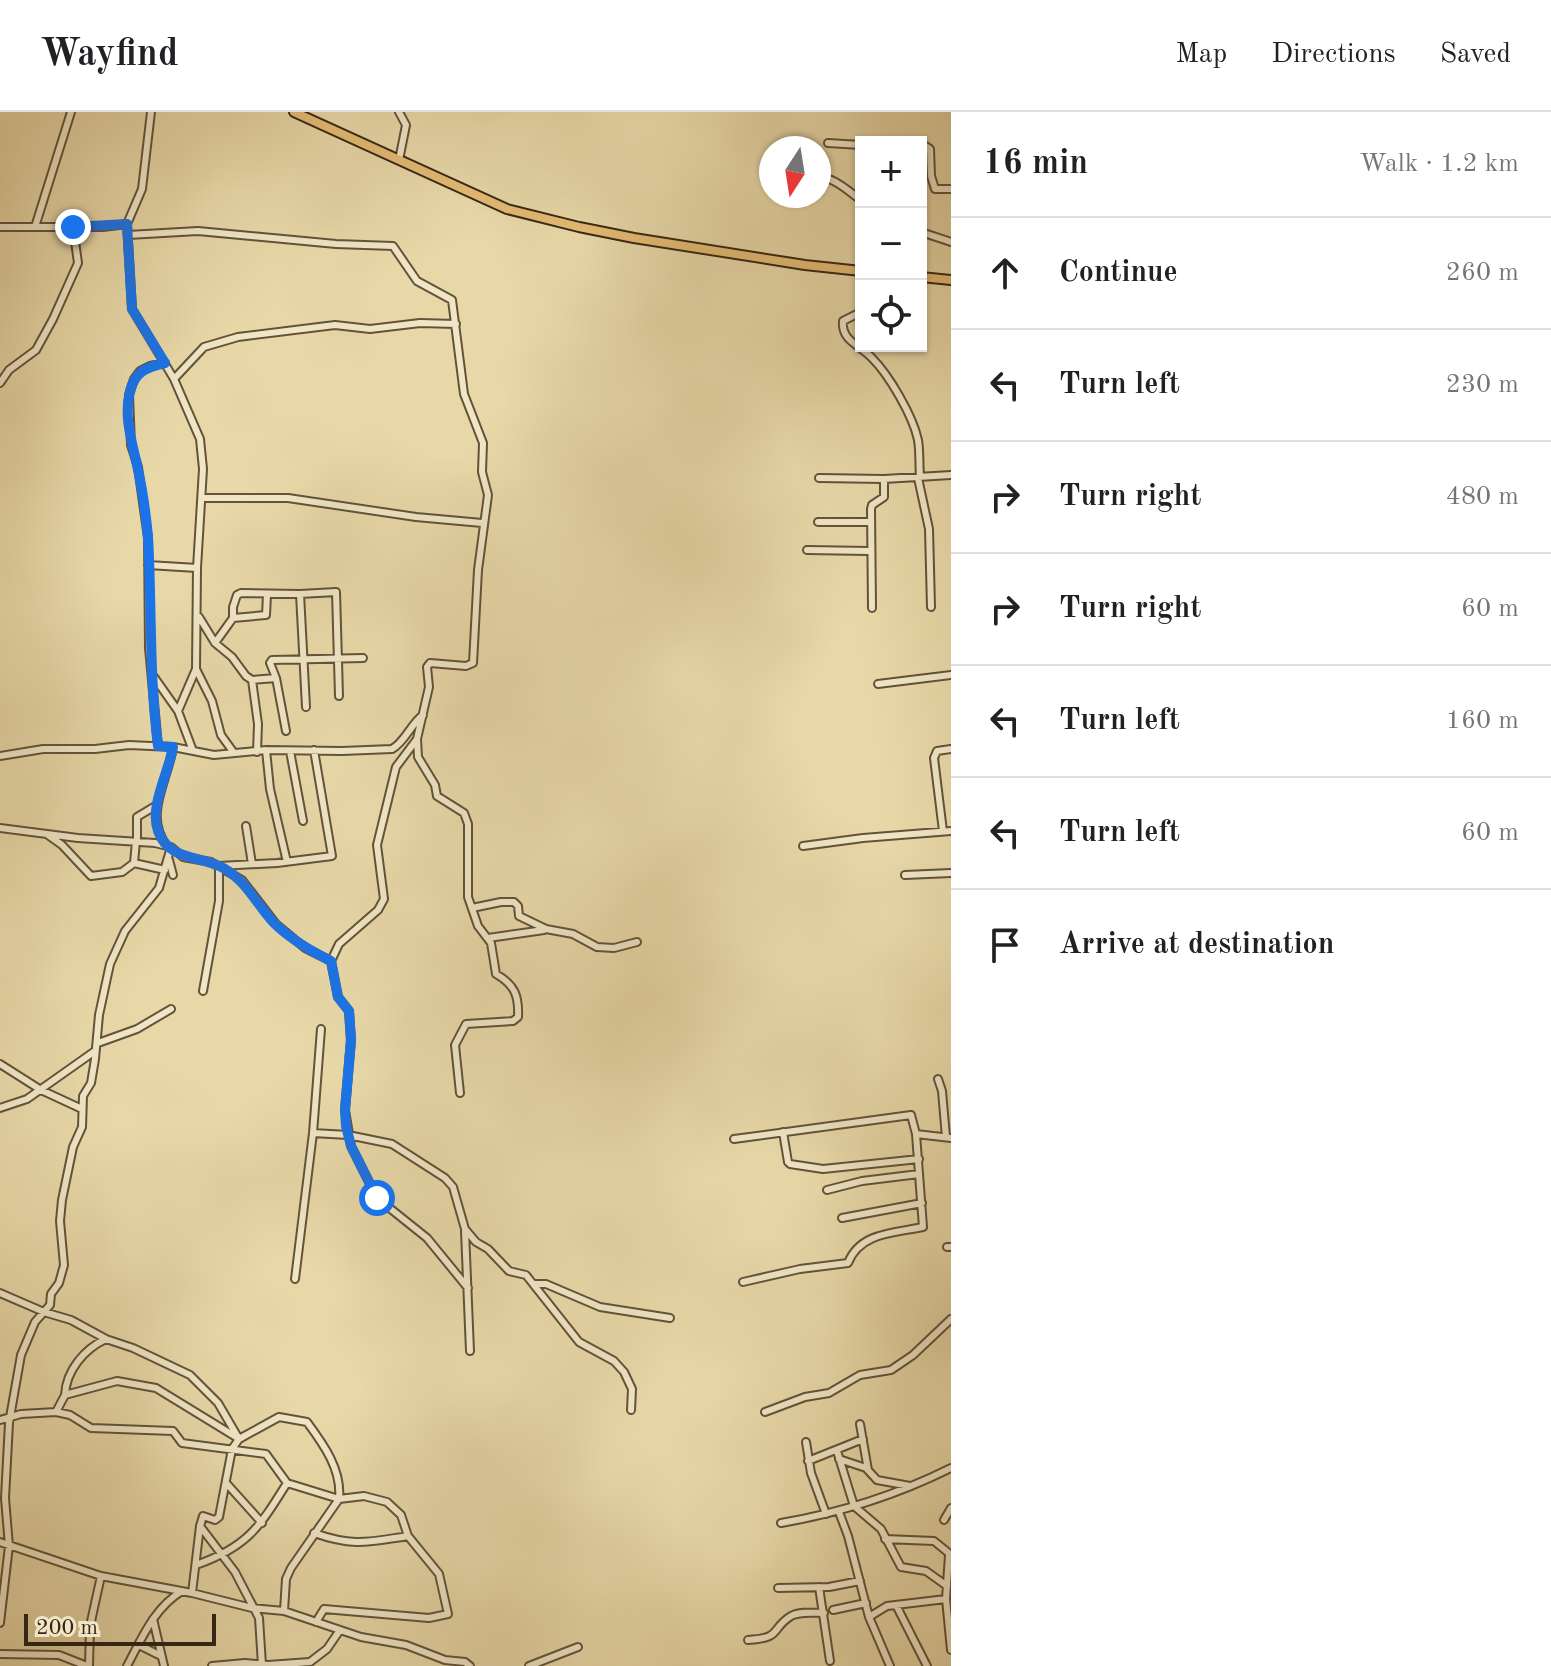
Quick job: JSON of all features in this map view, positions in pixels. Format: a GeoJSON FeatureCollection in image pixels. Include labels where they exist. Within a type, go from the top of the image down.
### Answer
{"type":"FeatureCollection","features":[{"type":"Feature","properties":{"kind":"main road"},"geometry":{"type":"LineString","coordinates":[[294,112],[507,209],[579,227],[805,265],[855,270]]}},
{"type":"Feature","properties":{"kind":"main road"},"geometry":{"type":"LineString","coordinates":[[927,278],[951,280]]}},
{"type":"Feature","properties":{"kind":"street"},"geometry":{"type":"LineString","coordinates":[[35,227],[71,112]]}},
{"type":"Feature","properties":{"kind":"street"},"geometry":{"type":"LineString","coordinates":[[151,112],[142,189],[127,224],[132,309],[174,379],[200,439],[202,451],[196,669],[178,711]]}},
{"type":"Feature","properties":{"kind":"street"},"geometry":{"type":"LineString","coordinates":[[399,112],[406,125],[399,160]]}},
{"type":"Feature","properties":{"kind":"street"},"geometry":{"type":"LineString","coordinates":[[831,143],[855,145]]}},
{"type":"Feature","properties":{"kind":"street"},"geometry":{"type":"LineString","coordinates":[[927,147],[930,149],[935,189],[951,189]]}},
{"type":"Feature","properties":{"kind":"street"},"geometry":{"type":"LineString","coordinates":[[831,180],[855,196]]}},
{"type":"Feature","properties":{"kind":"street"},"geometry":{"type":"LineString","coordinates":[[0,227],[127,224]]}},
{"type":"Feature","properties":{"kind":"street"},"geometry":{"type":"LineString","coordinates":[[0,383],[9,370],[36,350],[53,319],[78,263],[73,227]]}},
{"type":"Feature","properties":{"kind":"street"},"geometry":{"type":"LineString","coordinates":[[128,235],[198,231],[393,246],[417,281],[452,300],[464,394],[483,443],[482,472],[488,495],[482,523],[473,663],[466,666],[430,663],[427,667],[429,687],[417,739],[418,757],[435,785],[437,796],[464,813],[468,824],[467,888],[472,908],[478,926],[488,938],[496,974],[515,989],[519,1003],[518,1017],[513,1021],[466,1024],[455,1045],[460,1093]]}},
{"type":"Feature","properties":{"kind":"street"},"geometry":{"type":"LineString","coordinates":[[927,234],[951,242]]}},
{"type":"Feature","properties":{"kind":"street"},"geometry":{"type":"LineString","coordinates":[[855,315],[843,321],[842,330],[855,344]]}},
{"type":"Feature","properties":{"kind":"street"},"geometry":{"type":"LineString","coordinates":[[174,379],[204,347],[238,337],[335,325],[370,329],[420,323],[456,324]]}},
{"type":"Feature","properties":{"kind":"street"},"geometry":{"type":"LineString","coordinates":[[865,352],[889,380],[907,411],[918,441],[919,478],[929,529],[931,607]]}},
{"type":"Feature","properties":{"kind":"street"},"geometry":{"type":"LineString","coordinates":[[158,746],[149,648],[145,509],[131,445],[129,395],[140,371],[165,363]]}},
{"type":"Feature","properties":{"kind":"street"},"geometry":{"type":"LineString","coordinates":[[819,478],[884,479],[951,475]]}},
{"type":"Feature","properties":{"kind":"street"},"geometry":{"type":"LineString","coordinates":[[872,608],[870,522],[872,505],[884,497],[884,479]]}},
{"type":"Feature","properties":{"kind":"street"},"geometry":{"type":"LineString","coordinates":[[202,498],[288,498],[416,517],[482,523]]}},
{"type":"Feature","properties":{"kind":"street"},"geometry":{"type":"LineString","coordinates":[[818,522],[870,522]]}},
{"type":"Feature","properties":{"kind":"street"},"geometry":{"type":"LineString","coordinates":[[807,550],[869,551]]}},
{"type":"Feature","properties":{"kind":"street"},"geometry":{"type":"LineString","coordinates":[[148,565],[197,568]]}},
{"type":"Feature","properties":{"kind":"street"},"geometry":{"type":"LineString","coordinates":[[215,643],[233,618],[237,595],[336,592],[339,696]]}},
{"type":"Feature","properties":{"kind":"street"},"geometry":{"type":"LineString","coordinates":[[300,594],[306,707]]}},
{"type":"Feature","properties":{"kind":"street"},"geometry":{"type":"LineString","coordinates":[[233,618],[266,615],[267,595]]}},
{"type":"Feature","properties":{"kind":"street"},"geometry":{"type":"LineString","coordinates":[[198,616],[215,643],[232,657],[246,676],[252,680],[276,678]]}},
{"type":"Feature","properties":{"kind":"street"},"geometry":{"type":"LineString","coordinates":[[286,731],[276,678],[270,663],[272,660],[363,658]]}},
{"type":"Feature","properties":{"kind":"street"},"geometry":{"type":"LineString","coordinates":[[196,669],[212,701],[221,735],[234,753]]}},
{"type":"Feature","properties":{"kind":"street"},"geometry":{"type":"LineString","coordinates":[[878,684],[951,675]]}},
{"type":"Feature","properties":{"kind":"street"},"geometry":{"type":"LineString","coordinates":[[153,677],[178,711],[193,751]]}},
{"type":"Feature","properties":{"kind":"street"},"geometry":{"type":"LineString","coordinates":[[252,680],[258,724],[257,752]]}},
{"type":"Feature","properties":{"kind":"street"},"geometry":{"type":"LineString","coordinates":[[0,756],[43,749],[158,746],[214,755],[266,750],[392,749],[423,715]]}},
{"type":"Feature","properties":{"kind":"street"},"geometry":{"type":"LineString","coordinates":[[417,739],[396,767],[377,845],[384,899],[378,910],[339,944],[331,961],[338,997],[349,1011],[351,1040],[345,1110],[348,1135],[364,1176],[377,1198],[427,1238],[468,1288]]}},
{"type":"Feature","properties":{"kind":"street"},"geometry":{"type":"LineString","coordinates":[[158,841],[155,817],[173,747]]}},
{"type":"Feature","properties":{"kind":"street"},"geometry":{"type":"LineString","coordinates":[[803,846],[947,831],[935,754],[951,749]]}},
{"type":"Feature","properties":{"kind":"street"},"geometry":{"type":"LineString","coordinates":[[266,750],[274,806],[287,862]]}},
{"type":"Feature","properties":{"kind":"street"},"geometry":{"type":"LineString","coordinates":[[219,866],[332,856],[314,750]]}},
{"type":"Feature","properties":{"kind":"street"},"geometry":{"type":"LineString","coordinates":[[290,751],[303,821]]}},
{"type":"Feature","properties":{"kind":"street"},"geometry":{"type":"LineString","coordinates":[[134,863],[137,817],[157,805]]}},
{"type":"Feature","properties":{"kind":"street"},"geometry":{"type":"LineString","coordinates":[[149,809],[155,817]]}},
{"type":"Feature","properties":{"kind":"street"},"geometry":{"type":"LineString","coordinates":[[246,826],[252,864]]}},
{"type":"Feature","properties":{"kind":"street"},"geometry":{"type":"LineString","coordinates":[[0,828],[158,841],[183,857],[219,866],[242,880],[276,924],[305,948],[331,961]]}},
{"type":"Feature","properties":{"kind":"street"},"geometry":{"type":"LineString","coordinates":[[47,834],[62,845],[91,876],[122,872],[134,863],[165,869],[173,875],[169,847]]}},
{"type":"Feature","properties":{"kind":"street"},"geometry":{"type":"LineString","coordinates":[[203,991],[219,901],[219,866]]}},
{"type":"Feature","properties":{"kind":"street"},"geometry":{"type":"LineString","coordinates":[[0,1621],[3,1571],[9,1546],[6,1488],[11,1416],[21,1355],[35,1322],[50,1305],[51,1294],[59,1283],[64,1265],[60,1221],[71,1155],[82,1127],[85,1091],[91,1083],[99,1015],[114,951],[135,917],[155,895],[165,869]]}},
{"type":"Feature","properties":{"kind":"street"},"geometry":{"type":"LineString","coordinates":[[905,875],[951,873]]}},
{"type":"Feature","properties":{"kind":"street"},"geometry":{"type":"LineString","coordinates":[[472,908],[514,902],[518,906],[519,916],[546,929],[573,934],[605,948],[629,946],[637,942]]}},
{"type":"Feature","properties":{"kind":"street"},"geometry":{"type":"LineString","coordinates":[[488,938],[546,929]]}},
{"type":"Feature","properties":{"kind":"street"},"geometry":{"type":"LineString","coordinates":[[0,1108],[27,1099],[96,1047],[137,1029],[171,1009]]}},
{"type":"Feature","properties":{"kind":"street"},"geometry":{"type":"LineString","coordinates":[[295,1279],[313,1133],[321,1029]]}},
{"type":"Feature","properties":{"kind":"street"},"geometry":{"type":"LineString","coordinates":[[0,1064],[41,1090],[82,1109]]}},
{"type":"Feature","properties":{"kind":"street"},"geometry":{"type":"LineString","coordinates":[[916,1134],[948,1137],[938,1079]]}},
{"type":"Feature","properties":{"kind":"street"},"geometry":{"type":"LineString","coordinates":[[734,1139],[911,1115],[916,1134],[922,1203],[923,1227],[878,1234],[852,1253],[848,1263],[800,1269],[743,1282]]}},
{"type":"Feature","properties":{"kind":"street"},"geometry":{"type":"LineString","coordinates":[[783,1132],[789,1164],[823,1169],[919,1159]]}},
{"type":"Feature","properties":{"kind":"street"},"geometry":{"type":"LineString","coordinates":[[313,1133],[348,1135],[392,1144],[445,1178],[453,1187],[465,1229],[470,1351]]}},
{"type":"Feature","properties":{"kind":"street"},"geometry":{"type":"LineString","coordinates":[[827,1190],[862,1181],[919,1174]]}},
{"type":"Feature","properties":{"kind":"street"},"geometry":{"type":"LineString","coordinates":[[842,1218],[922,1203]]}},
{"type":"Feature","properties":{"kind":"street"},"geometry":{"type":"LineString","coordinates":[[465,1229],[509,1271],[526,1275],[536,1284],[579,1342],[614,1361],[624,1372],[632,1389],[631,1410]]}},
{"type":"Feature","properties":{"kind":"street"},"geometry":{"type":"LineString","coordinates":[[536,1284],[546,1284],[600,1307],[670,1318]]}},
{"type":"Feature","properties":{"kind":"street"},"geometry":{"type":"LineString","coordinates":[[0,1293],[71,1320],[106,1339],[190,1375],[218,1403],[239,1439]]}},
{"type":"Feature","properties":{"kind":"street"},"geometry":{"type":"LineString","coordinates":[[765,1412],[805,1397],[829,1393],[866,1373],[891,1370],[913,1355],[951,1319]]}},
{"type":"Feature","properties":{"kind":"street"},"geometry":{"type":"LineString","coordinates":[[56,1412],[65,1395],[65,1384],[72,1368],[98,1342],[106,1339]]}},
{"type":"Feature","properties":{"kind":"street"},"geometry":{"type":"LineString","coordinates":[[65,1395],[117,1381],[156,1388],[239,1439]]}},
{"type":"Feature","properties":{"kind":"street"},"geometry":{"type":"LineString","coordinates":[[0,1422],[11,1416],[32,1412],[56,1412],[70,1415],[91,1428],[165,1430],[176,1433],[182,1443],[266,1454],[287,1483],[339,1499],[364,1496],[387,1502],[401,1515],[408,1536],[439,1574],[448,1614],[429,1618],[324,1609],[316,1622]]}},
{"type":"Feature","properties":{"kind":"street"},"geometry":{"type":"LineString","coordinates":[[192,1593],[200,1526],[203,1516],[215,1520],[219,1517],[232,1449],[239,1439],[279,1417],[307,1422],[332,1461],[340,1485],[339,1499],[291,1568],[286,1579],[284,1611]]}},
{"type":"Feature","properties":{"kind":"street"},"geometry":{"type":"LineString","coordinates":[[860,1424],[868,1470]]}},
{"type":"Feature","properties":{"kind":"street"},"geometry":{"type":"LineString","coordinates":[[808,1461],[838,1455],[863,1439]]}},
{"type":"Feature","properties":{"kind":"street"},"geometry":{"type":"LineString","coordinates":[[806,1442],[808,1461],[826,1514]]}},
{"type":"Feature","properties":{"kind":"street"},"geometry":{"type":"LineString","coordinates":[[838,1455],[868,1470],[877,1480],[914,1487]]}},
{"type":"Feature","properties":{"kind":"street"},"geometry":{"type":"LineString","coordinates":[[838,1455],[854,1506],[874,1521],[903,1570],[926,1571],[947,1586]]}},
{"type":"Feature","properties":{"kind":"street"},"geometry":{"type":"LineString","coordinates":[[781,1523],[839,1512],[914,1487],[951,1468]]}},
{"type":"Feature","properties":{"kind":"street"},"geometry":{"type":"LineString","coordinates":[[227,1483],[262,1523]]}},
{"type":"Feature","properties":{"kind":"street"},"geometry":{"type":"LineString","coordinates":[[196,1565],[223,1555],[254,1533],[287,1483]]}},
{"type":"Feature","properties":{"kind":"street"},"geometry":{"type":"LineString","coordinates":[[944,1520],[951,1508]]}},
{"type":"Feature","properties":{"kind":"street"},"geometry":{"type":"LineString","coordinates":[[839,1512],[869,1617],[890,1666]]}},
{"type":"Feature","properties":{"kind":"street"},"geometry":{"type":"LineString","coordinates":[[0,1519],[7,1528]]}},
{"type":"Feature","properties":{"kind":"street"},"geometry":{"type":"LineString","coordinates":[[200,1526],[244,1587],[259,1618],[262,1665]]}},
{"type":"Feature","properties":{"kind":"street"},"geometry":{"type":"LineString","coordinates":[[314,1533],[341,1542],[366,1544],[408,1536]]}},
{"type":"Feature","properties":{"kind":"street"},"geometry":{"type":"LineString","coordinates":[[885,1539],[934,1541],[950,1555],[946,1599],[951,1650]]}},
{"type":"Feature","properties":{"kind":"street"},"geometry":{"type":"LineString","coordinates":[[0,1542],[101,1576],[252,1608],[284,1611],[361,1637],[406,1645],[470,1666]]}},
{"type":"Feature","properties":{"kind":"street"},"geometry":{"type":"LineString","coordinates":[[0,1654],[59,1655],[88,1666],[90,1626],[101,1576]]}},
{"type":"Feature","properties":{"kind":"street"},"geometry":{"type":"LineString","coordinates":[[778,1588],[819,1587],[860,1581]]}},
{"type":"Feature","properties":{"kind":"street"},"geometry":{"type":"LineString","coordinates":[[819,1587],[830,1661]]}},
{"type":"Feature","properties":{"kind":"street"},"geometry":{"type":"LineString","coordinates":[[127,1666],[153,1618],[167,1601],[182,1591]]}},
{"type":"Feature","properties":{"kind":"street"},"geometry":{"type":"LineString","coordinates":[[869,1617],[887,1606],[946,1599]]}},
{"type":"Feature","properties":{"kind":"street"},"geometry":{"type":"LineString","coordinates":[[833,1610],[866,1603]]}},
{"type":"Feature","properties":{"kind":"street"},"geometry":{"type":"LineString","coordinates":[[896,1605],[927,1666]]}},
{"type":"Feature","properties":{"kind":"street"},"geometry":{"type":"LineString","coordinates":[[748,1640],[776,1634],[784,1622],[797,1614],[824,1613]]}},
{"type":"Feature","properties":{"kind":"street"},"geometry":{"type":"LineString","coordinates":[[153,1618],[164,1666]]}},
{"type":"Feature","properties":{"kind":"street"},"geometry":{"type":"LineString","coordinates":[[212,1666],[310,1662],[327,1649],[340,1630]]}},
{"type":"Feature","properties":{"kind":"street"},"geometry":{"type":"LineString","coordinates":[[139,1645],[161,1656]]}},
{"type":"Feature","properties":{"kind":"street"},"geometry":{"type":"LineString","coordinates":[[529,1666],[578,1647]]}},
{"type":"Feature","properties":{"kind":"route"},"geometry":{"type":"LineString","coordinates":[[73,227],[127,224],[132,309],[165,363],[140,371],[129,395],[131,445],[138,467],[148,538],[153,709],[158,746],[173,747],[156,809],[159,833],[167,846],[183,857],[211,862],[242,880],[276,924],[305,948],[331,961],[338,997],[349,1011],[351,1040],[346,1126],[351,1146],[377,1198]]}}]}
